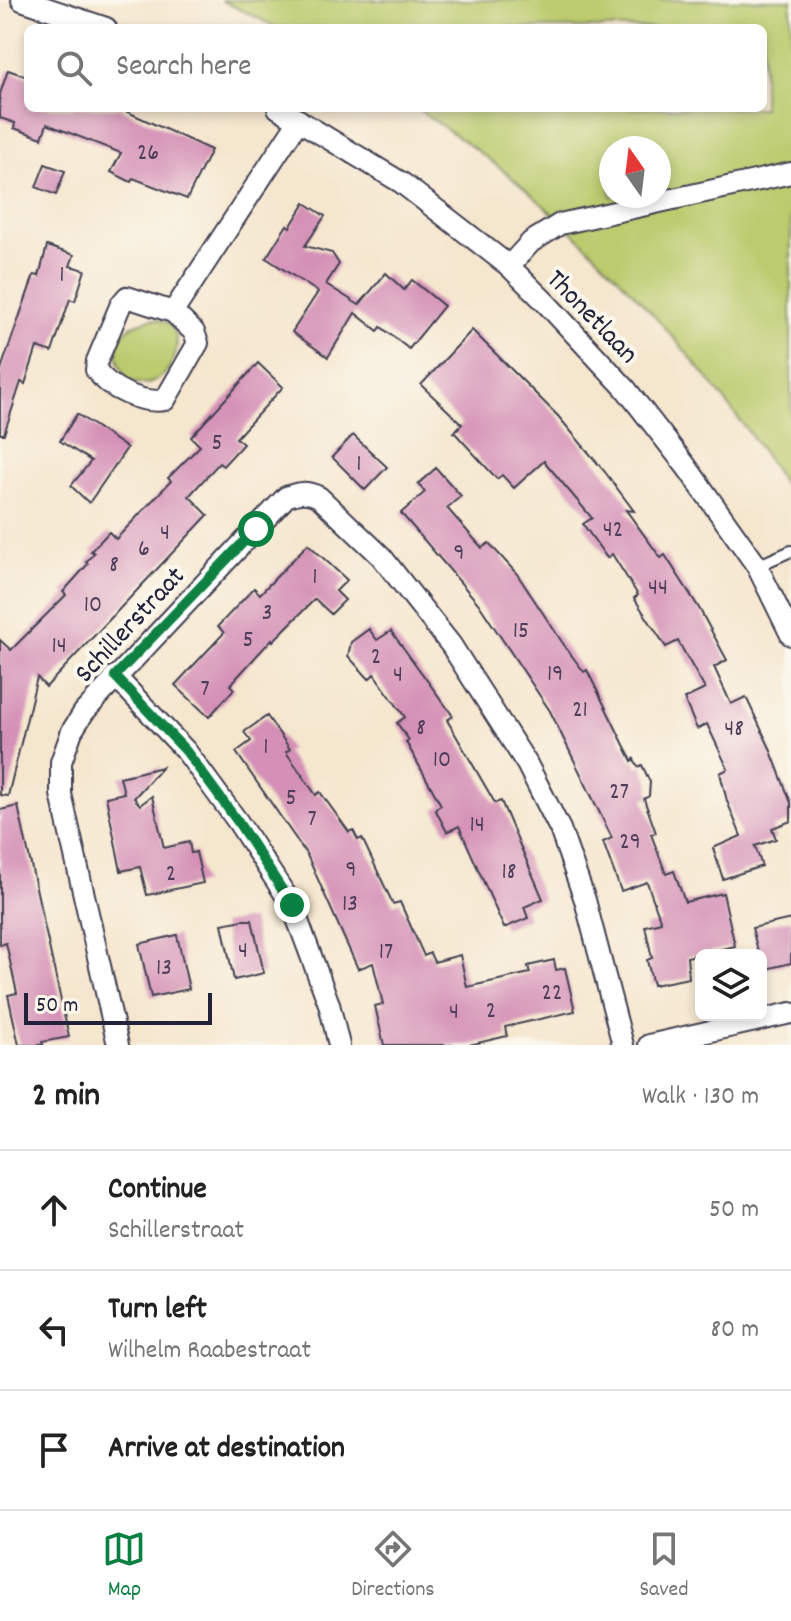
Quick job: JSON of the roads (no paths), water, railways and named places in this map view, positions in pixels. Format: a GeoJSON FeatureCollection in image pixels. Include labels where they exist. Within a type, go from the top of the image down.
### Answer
{"type":"FeatureCollection","features":[{"type":"Feature","properties":{"kind":"street"},"geometry":{"type":"LineString","coordinates":[[22,0],[94,24]]}},
{"type":"Feature","properties":{"kind":"street","name":"Thonetlaan"},"geometry":{"type":"LineString","coordinates":[[285,112],[402,183],[509,266],[654,422],[757,566],[791,635]]}},
{"type":"Feature","properties":{"kind":"street"},"geometry":{"type":"LineString","coordinates":[[173,312],[299,120]]}},
{"type":"Feature","properties":{"kind":"street"},"geometry":{"type":"LineString","coordinates":[[509,266],[531,242],[560,224],[791,173]]}},
{"type":"Feature","properties":{"kind":"street"},"geometry":{"type":"LineString","coordinates":[[127,297],[173,312],[194,332],[198,343],[165,400],[152,402],[120,390],[101,378],[96,370],[97,361],[121,304],[127,297]]}},
{"type":"Feature","properties":{"kind":"street","name":"Schillerstraat"},"geometry":{"type":"LineString","coordinates":[[118,1045],[61,794],[61,762],[72,731],[115,676],[286,497],[299,492],[319,497],[381,556],[451,645],[527,764],[560,829],[585,900],[623,1045]]}},
{"type":"Feature","properties":{"kind":"street"},"geometry":{"type":"LineString","coordinates":[[115,676],[186,751],[238,822],[292,905],[329,1004],[339,1045]]}},
{"type":"Feature","properties":{"kind":"street"},"geometry":{"type":"LineString","coordinates":[[649,1045],[791,1013]]}},
{"type":"Feature","properties":{"kind":"lane"},"geometry":{"type":"LineString","coordinates":[[757,566],[791,551]]}}]}
